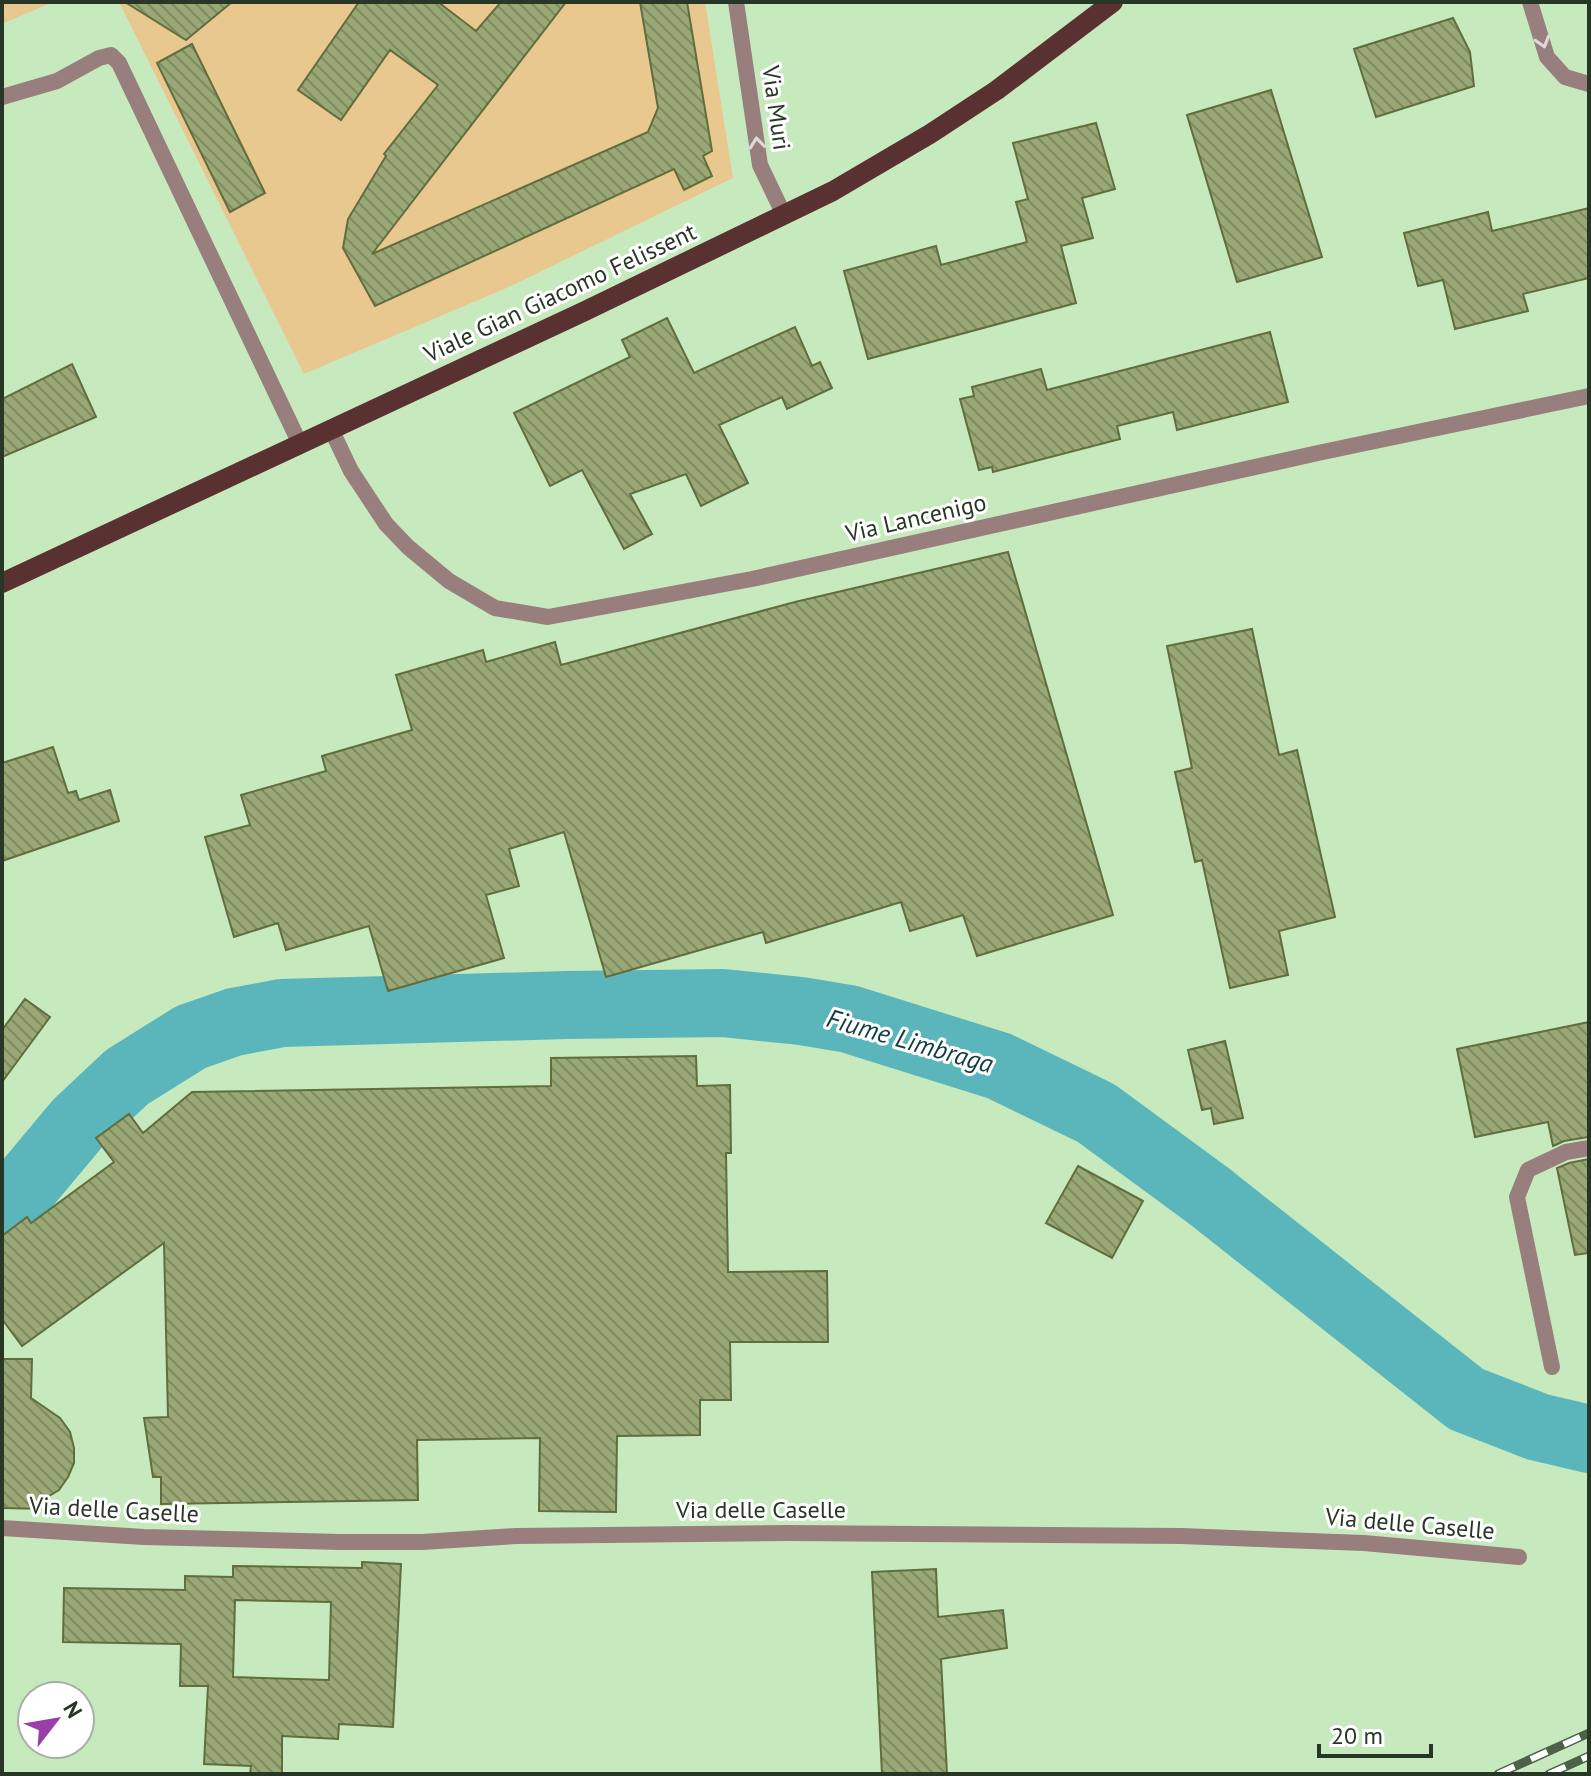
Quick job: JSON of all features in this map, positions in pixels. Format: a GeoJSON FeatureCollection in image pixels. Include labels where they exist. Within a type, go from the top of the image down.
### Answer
{"type":"FeatureCollection","features":[{"type":"Feature","properties":{"kind":"main road","name":"Viale Gian Giacomo Felissent"},"geometry":{"type":"LineString","coordinates":[[2,583],[784,215],[875,168],[997,90],[1113,2]]}},
{"type":"Feature","properties":{"kind":"street","name":"Via Muri"},"geometry":{"type":"LineString","coordinates":[[736,2],[760,165],[784,215]]}},
{"type":"Feature","properties":{"kind":"street"},"geometry":{"type":"LineString","coordinates":[[1530,2],[1547,57],[1565,77],[1589,84]]}},
{"type":"Feature","properties":{"kind":"street"},"geometry":{"type":"LineString","coordinates":[[2,97],[57,81],[99,58],[111,55],[119,63],[300,444]]}},
{"type":"Feature","properties":{"kind":"street","name":"Via Lancenigo"},"geometry":{"type":"LineString","coordinates":[[331,429],[351,471],[386,524],[408,547],[449,581],[495,608],[548,617],[752,579],[1589,396]]}},
{"type":"Feature","properties":{"kind":"street"},"geometry":{"type":"LineString","coordinates":[[1552,1367],[1517,1197],[1528,1170],[1566,1152],[1589,1148]]}},
{"type":"Feature","properties":{"kind":"street","name":"Via delle Caselle"},"geometry":{"type":"LineString","coordinates":[[2,1528],[144,1537],[340,1542],[422,1542],[516,1536],[789,1533],[1196,1536],[1364,1543],[1519,1557]]}},
{"type":"Feature","properties":{"kind":"shaded area"},"geometry":{"type":"Polygon","coordinates":[[[2,2],[53,2],[2,24],[2,2]]]}},
{"type":"Feature","properties":{"kind":"shaded area"},"geometry":{"type":"Polygon","coordinates":[[[119,2],[705,2],[733,178],[511,286],[304,374],[119,2]]]}},
{"type":"Feature","properties":{"kind":"building"},"geometry":{"type":"Polygon","coordinates":[[[125,2],[232,2],[186,40],[125,2]]]}},
{"type":"Feature","properties":{"kind":"building"},"geometry":{"type":"Polygon","coordinates":[[[359,2],[438,2],[476,31],[501,2],[566,2],[372,254],[648,132],[658,108],[640,2],[687,2],[712,151],[703,156],[712,176],[684,190],[674,169],[375,306],[343,248],[348,219],[386,156],[384,154],[438,85],[390,50],[341,120],[298,90],[359,2]]]}},
{"type":"Feature","properties":{"kind":"building"},"geometry":{"type":"Polygon","coordinates":[[[1453,18],[1470,52],[1474,86],[1376,117],[1354,49],[1453,18]]]}},
{"type":"Feature","properties":{"kind":"building"},"geometry":{"type":"Polygon","coordinates":[[[192,44],[265,193],[230,212],[157,63],[192,44]]]}},
{"type":"Feature","properties":{"kind":"building"},"geometry":{"type":"Polygon","coordinates":[[[1271,90],[1322,257],[1237,282],[1187,115],[1271,90]]]}},
{"type":"Feature","properties":{"kind":"building"},"geometry":{"type":"Polygon","coordinates":[[[1096,123],[1115,189],[1082,198],[1093,238],[1061,246],[1076,303],[868,359],[844,271],[936,246],[941,265],[1027,242],[1016,202],[1028,199],[1013,143],[1096,123]]]}},
{"type":"Feature","properties":{"kind":"building"},"geometry":{"type":"Polygon","coordinates":[[[1589,208],[1589,278],[1523,294],[1528,311],[1455,329],[1443,280],[1418,286],[1404,233],[1488,212],[1492,231],[1589,208]]]}},
{"type":"Feature","properties":{"kind":"building"},"geometry":{"type":"Polygon","coordinates":[[[667,318],[694,373],[795,327],[812,366],[820,362],[832,388],[787,409],[782,397],[719,425],[748,483],[701,506],[686,474],[630,494],[652,534],[624,549],[582,470],[550,486],[514,413],[630,357],[622,340],[667,318]]]}},
{"type":"Feature","properties":{"kind":"building"},"geometry":{"type":"Polygon","coordinates":[[[1270,332],[1288,402],[1177,430],[1173,412],[1117,426],[1120,439],[993,472],[992,467],[979,470],[960,399],[974,396],[972,387],[1041,369],[1047,390],[1270,332]]]}},
{"type":"Feature","properties":{"kind":"building"},"geometry":{"type":"Polygon","coordinates":[[[72,364],[96,417],[2,457],[2,399],[72,364]]]}},
{"type":"Feature","properties":{"kind":"building"},"geometry":{"type":"Polygon","coordinates":[[[1008,552],[1113,915],[977,956],[963,915],[910,931],[901,902],[766,943],[763,932],[606,977],[564,832],[509,849],[519,886],[486,895],[504,958],[388,991],[369,926],[286,950],[278,923],[234,937],[205,837],[250,825],[241,795],[326,771],[322,756],[412,730],[396,675],[483,650],[486,662],[555,642],[561,665],[795,602],[1008,552]]]}},
{"type":"Feature","properties":{"kind":"building"},"geometry":{"type":"Polygon","coordinates":[[[1252,629],[1279,755],[1297,750],[1335,917],[1279,931],[1288,975],[1230,988],[1202,860],[1195,862],[1175,772],[1192,768],[1167,646],[1252,629]]]}},
{"type":"Feature","properties":{"kind":"building"},"geometry":{"type":"Polygon","coordinates":[[[53,747],[68,793],[76,791],[79,800],[110,790],[119,821],[2,861],[2,763],[53,747]]]}},
{"type":"Feature","properties":{"kind":"building"},"geometry":{"type":"Polygon","coordinates":[[[25,999],[50,1017],[2,1082],[2,1030],[25,999]]]}},
{"type":"Feature","properties":{"kind":"building"},"geometry":{"type":"Polygon","coordinates":[[[1589,1022],[1589,1137],[1553,1146],[1548,1122],[1475,1137],[1457,1049],[1589,1022]]]}},
{"type":"Feature","properties":{"kind":"building"},"geometry":{"type":"Polygon","coordinates":[[[1225,1041],[1243,1118],[1214,1124],[1211,1108],[1202,1110],[1188,1050],[1225,1041]]]}},
{"type":"Feature","properties":{"kind":"building"},"geometry":{"type":"Polygon","coordinates":[[[696,1056],[697,1086],[730,1085],[731,1153],[726,1153],[728,1272],[827,1271],[828,1342],[730,1342],[731,1400],[700,1400],[700,1435],[617,1436],[616,1512],[539,1511],[540,1438],[417,1440],[418,1500],[161,1504],[161,1477],[153,1477],[144,1418],[168,1417],[164,1243],[22,1346],[2,1319],[2,1236],[27,1217],[31,1223],[114,1162],[96,1138],[129,1114],[143,1133],[192,1092],[551,1086],[551,1058],[696,1056]]]}},
{"type":"Feature","properties":{"kind":"building"},"geometry":{"type":"Polygon","coordinates":[[[1589,1159],[1589,1253],[1575,1255],[1557,1168],[1589,1159]]]}},
{"type":"Feature","properties":{"kind":"building"},"geometry":{"type":"Polygon","coordinates":[[[1078,1166],[1143,1201],[1112,1258],[1046,1223],[1078,1166]]]}},
{"type":"Feature","properties":{"kind":"building"},"geometry":{"type":"Polygon","coordinates":[[[2,1359],[32,1359],[31,1398],[60,1418],[70,1432],[74,1463],[59,1490],[46,1498],[46,1509],[2,1508],[2,1359]]]}},
{"type":"Feature","properties":{"kind":"building"},"geometry":{"type":"Polygon","coordinates":[[[362,1562],[401,1564],[393,1727],[339,1724],[338,1739],[282,1736],[282,1774],[250,1774],[251,1766],[204,1764],[208,1686],[180,1686],[181,1644],[63,1642],[64,1588],[185,1590],[185,1576],[233,1577],[233,1566],[362,1568],[362,1562]],[[235,1600],[233,1677],[329,1680],[331,1602],[235,1600]]]}},
{"type":"Feature","properties":{"kind":"building"},"geometry":{"type":"Polygon","coordinates":[[[936,1569],[938,1617],[1003,1610],[1007,1648],[941,1659],[947,1774],[882,1774],[872,1572],[936,1569]]]}},
{"type":"Feature","properties":{"kind":"waterway","name":"Fiume Limbraga"},"geometry":{"type":"LineString","coordinates":[[2,1214],[78,1123],[127,1077],[191,1037],[234,1022],[282,1013],[567,1005],[723,1003],[801,1011],[849,1019],[999,1066],[1096,1113],[1209,1196],[1466,1399],[1538,1427],[1589,1439]]}},
{"type":"Feature","properties":{"kind":"railway"},"geometry":{"type":"LineString","coordinates":[[1498,1774],[1589,1733]]}},
{"type":"Feature","properties":{"kind":"railway"},"geometry":{"type":"LineString","coordinates":[[1549,1774],[1589,1756]]}}]}
